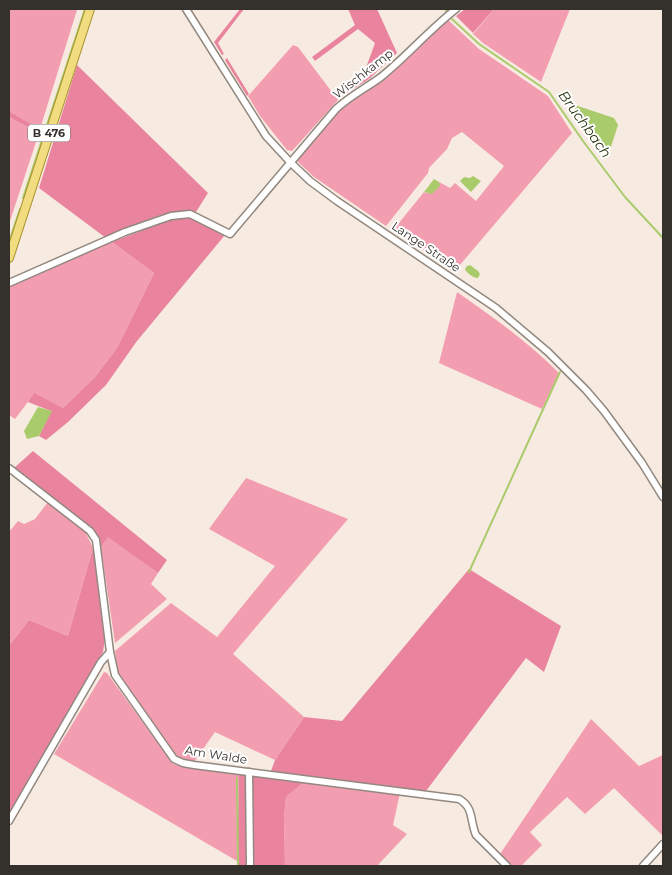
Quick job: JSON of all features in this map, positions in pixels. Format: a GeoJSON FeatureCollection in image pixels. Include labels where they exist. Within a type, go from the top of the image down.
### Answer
{"type":"FeatureCollection","features":[{"type":"Feature","properties":{"kind":"main road","name":"B 476"},"geometry":{"type":"LineString","coordinates":[[9,258],[90,9]]}},
{"type":"Feature","properties":{"kind":"street","name":"Lange Straße"},"geometry":{"type":"LineString","coordinates":[[186,9],[266,136],[290,162],[310,181],[337,201],[496,308],[548,352],[604,411],[642,463],[663,498]]}},
{"type":"Feature","properties":{"kind":"street","name":"Wischkamp"},"geometry":{"type":"LineString","coordinates":[[9,282],[125,232],[171,216],[190,214],[230,234],[344,101],[380,77],[456,9]]}},
{"type":"Feature","properties":{"kind":"street","name":"Am Walde"},"geometry":{"type":"LineString","coordinates":[[9,468],[90,531],[96,540],[110,652],[115,675],[174,758],[178,761],[194,765],[459,799],[469,807],[476,835],[507,866]]}},
{"type":"Feature","properties":{"kind":"street"},"geometry":{"type":"LineString","coordinates":[[9,821],[101,662],[110,652]]}},
{"type":"Feature","properties":{"kind":"street"},"geometry":{"type":"LineString","coordinates":[[249,772],[250,866]]}},
{"type":"Feature","properties":{"kind":"street"},"geometry":{"type":"LineString","coordinates":[[643,866],[663,844]]}},
{"type":"Feature","properties":{"kind":"shaded area"},"geometry":{"type":"Polygon","coordinates":[[[9,9],[77,10],[40,129],[9,111],[9,9]]]}},
{"type":"Feature","properties":{"kind":"shaded area"},"geometry":{"type":"Polygon","coordinates":[[[240,9],[244,9],[218,43],[224,54],[222,55],[214,42],[240,9]]]}},
{"type":"Feature","properties":{"kind":"shaded area"},"geometry":{"type":"Polygon","coordinates":[[[348,9],[377,9],[397,53],[369,79],[344,95],[342,92],[363,76],[375,43],[358,29],[315,61],[312,57],[355,25],[348,9]]]}},
{"type":"Feature","properties":{"kind":"shaded area"},"geometry":{"type":"Polygon","coordinates":[[[465,9],[494,9],[473,33],[456,16],[465,9]]]}},
{"type":"Feature","properties":{"kind":"shaded area"},"geometry":{"type":"Polygon","coordinates":[[[494,9],[570,9],[541,82],[483,43],[473,34],[494,9]]]}},
{"type":"Feature","properties":{"kind":"shaded area"},"geometry":{"type":"Polygon","coordinates":[[[447,19],[479,49],[548,96],[572,133],[454,272],[394,229],[424,192],[426,193],[439,186],[439,182],[450,188],[455,183],[476,201],[504,166],[462,132],[452,138],[447,149],[429,168],[428,173],[386,226],[314,177],[298,162],[298,157],[338,110],[447,19]]]}},
{"type":"Feature","properties":{"kind":"shaded area"},"geometry":{"type":"Polygon","coordinates":[[[293,45],[298,47],[338,100],[292,151],[287,150],[260,116],[248,96],[293,45]]]}},
{"type":"Feature","properties":{"kind":"shaded area"},"geometry":{"type":"Polygon","coordinates":[[[227,58],[249,94],[247,96],[225,60],[227,58]]]}},
{"type":"Feature","properties":{"kind":"shaded area"},"geometry":{"type":"Polygon","coordinates":[[[77,65],[208,193],[196,212],[175,212],[163,215],[138,223],[106,238],[39,188],[77,65]]]}},
{"type":"Feature","properties":{"kind":"shaded area"},"geometry":{"type":"Polygon","coordinates":[[[9,111],[40,129],[39,133],[9,117],[9,111]]]}},
{"type":"Feature","properties":{"kind":"shaded area"},"geometry":{"type":"Polygon","coordinates":[[[9,117],[39,133],[9,224],[9,117]]]}},
{"type":"Feature","properties":{"kind":"shaded area"},"geometry":{"type":"Polygon","coordinates":[[[190,217],[225,235],[137,341],[106,385],[68,422],[46,440],[39,436],[51,411],[28,402],[34,393],[63,408],[95,377],[117,348],[154,273],[112,242],[172,219],[190,217]]]}},
{"type":"Feature","properties":{"kind":"shaded area"},"geometry":{"type":"Polygon","coordinates":[[[112,242],[154,273],[117,348],[95,377],[63,408],[34,394],[15,419],[9,415],[9,287],[112,242]]]}},
{"type":"Feature","properties":{"kind":"shaded area"},"geometry":{"type":"Polygon","coordinates":[[[457,292],[523,340],[559,373],[542,409],[439,363],[457,292]]]}},
{"type":"Feature","properties":{"kind":"shaded area"},"geometry":{"type":"Polygon","coordinates":[[[33,451],[167,560],[158,573],[108,537],[101,547],[92,528],[14,468],[33,451]]]}},
{"type":"Feature","properties":{"kind":"shaded area"},"geometry":{"type":"Polygon","coordinates":[[[246,478],[348,519],[233,654],[304,717],[275,760],[215,732],[194,762],[179,759],[170,752],[120,679],[115,651],[171,603],[217,637],[275,566],[209,529],[246,478]]]}},
{"type":"Feature","properties":{"kind":"shaded area"},"geometry":{"type":"Polygon","coordinates":[[[48,502],[85,531],[93,548],[68,636],[29,620],[9,646],[9,532],[18,521],[24,524],[35,519],[48,502]]]}},
{"type":"Feature","properties":{"kind":"shaded area"},"geometry":{"type":"Polygon","coordinates":[[[108,536],[158,573],[151,584],[167,599],[115,643],[101,547],[108,536]]]}},
{"type":"Feature","properties":{"kind":"shaded area"},"geometry":{"type":"Polygon","coordinates":[[[93,548],[96,551],[105,639],[103,652],[9,816],[9,646],[29,620],[68,636],[93,548]]]}},
{"type":"Feature","properties":{"kind":"shaded area"},"geometry":{"type":"Polygon","coordinates":[[[469,569],[561,626],[544,672],[526,658],[426,791],[271,771],[275,760],[304,717],[342,721],[469,569]]]}},
{"type":"Feature","properties":{"kind":"shaded area"},"geometry":{"type":"Polygon","coordinates":[[[104,672],[107,673],[173,764],[239,774],[237,861],[54,754],[104,672]]]}},
{"type":"Feature","properties":{"kind":"shaded area"},"geometry":{"type":"Polygon","coordinates":[[[591,719],[639,766],[663,755],[663,836],[614,788],[585,814],[567,797],[530,832],[542,845],[521,866],[512,866],[500,854],[591,719]]]}},
{"type":"Feature","properties":{"kind":"shaded area"},"geometry":{"type":"Polygon","coordinates":[[[239,774],[304,782],[286,797],[284,818],[285,866],[237,866],[239,774]]]}},
{"type":"Feature","properties":{"kind":"shaded area"},"geometry":{"type":"Polygon","coordinates":[[[304,782],[400,793],[393,825],[407,834],[377,866],[285,866],[284,818],[286,797],[304,782]]]}},
{"type":"Feature","properties":{"kind":"water"},"geometry":{"type":"Polygon","coordinates":[[[572,104],[614,118],[618,125],[609,153],[586,129],[572,104]]]}},
{"type":"Feature","properties":{"kind":"water"},"geometry":{"type":"Polygon","coordinates":[[[473,176],[481,181],[471,192],[460,181],[464,177],[470,178],[473,176]]]}},
{"type":"Feature","properties":{"kind":"water"},"geometry":{"type":"Polygon","coordinates":[[[434,179],[439,182],[440,186],[432,194],[424,192],[434,179]]]}},
{"type":"Feature","properties":{"kind":"water"},"geometry":{"type":"Polygon","coordinates":[[[470,265],[480,274],[478,278],[466,271],[467,266],[470,265]]]}},
{"type":"Feature","properties":{"kind":"water"},"geometry":{"type":"Polygon","coordinates":[[[38,407],[52,411],[39,436],[27,439],[24,431],[38,407]]]}},
{"type":"Feature","properties":{"kind":"waterway"},"geometry":{"type":"LineString","coordinates":[[23,198],[85,9]]}},
{"type":"Feature","properties":{"kind":"waterway","name":"Bruchbach"},"geometry":{"type":"LineString","coordinates":[[452,19],[479,44],[549,92],[625,197],[663,238]]}},
{"type":"Feature","properties":{"kind":"waterway"},"geometry":{"type":"LineString","coordinates":[[9,242],[20,209]]}},
{"type":"Feature","properties":{"kind":"waterway"},"geometry":{"type":"LineString","coordinates":[[469,572],[560,372]]}},
{"type":"Feature","properties":{"kind":"waterway"},"geometry":{"type":"LineString","coordinates":[[237,778],[238,866]]}}]}
